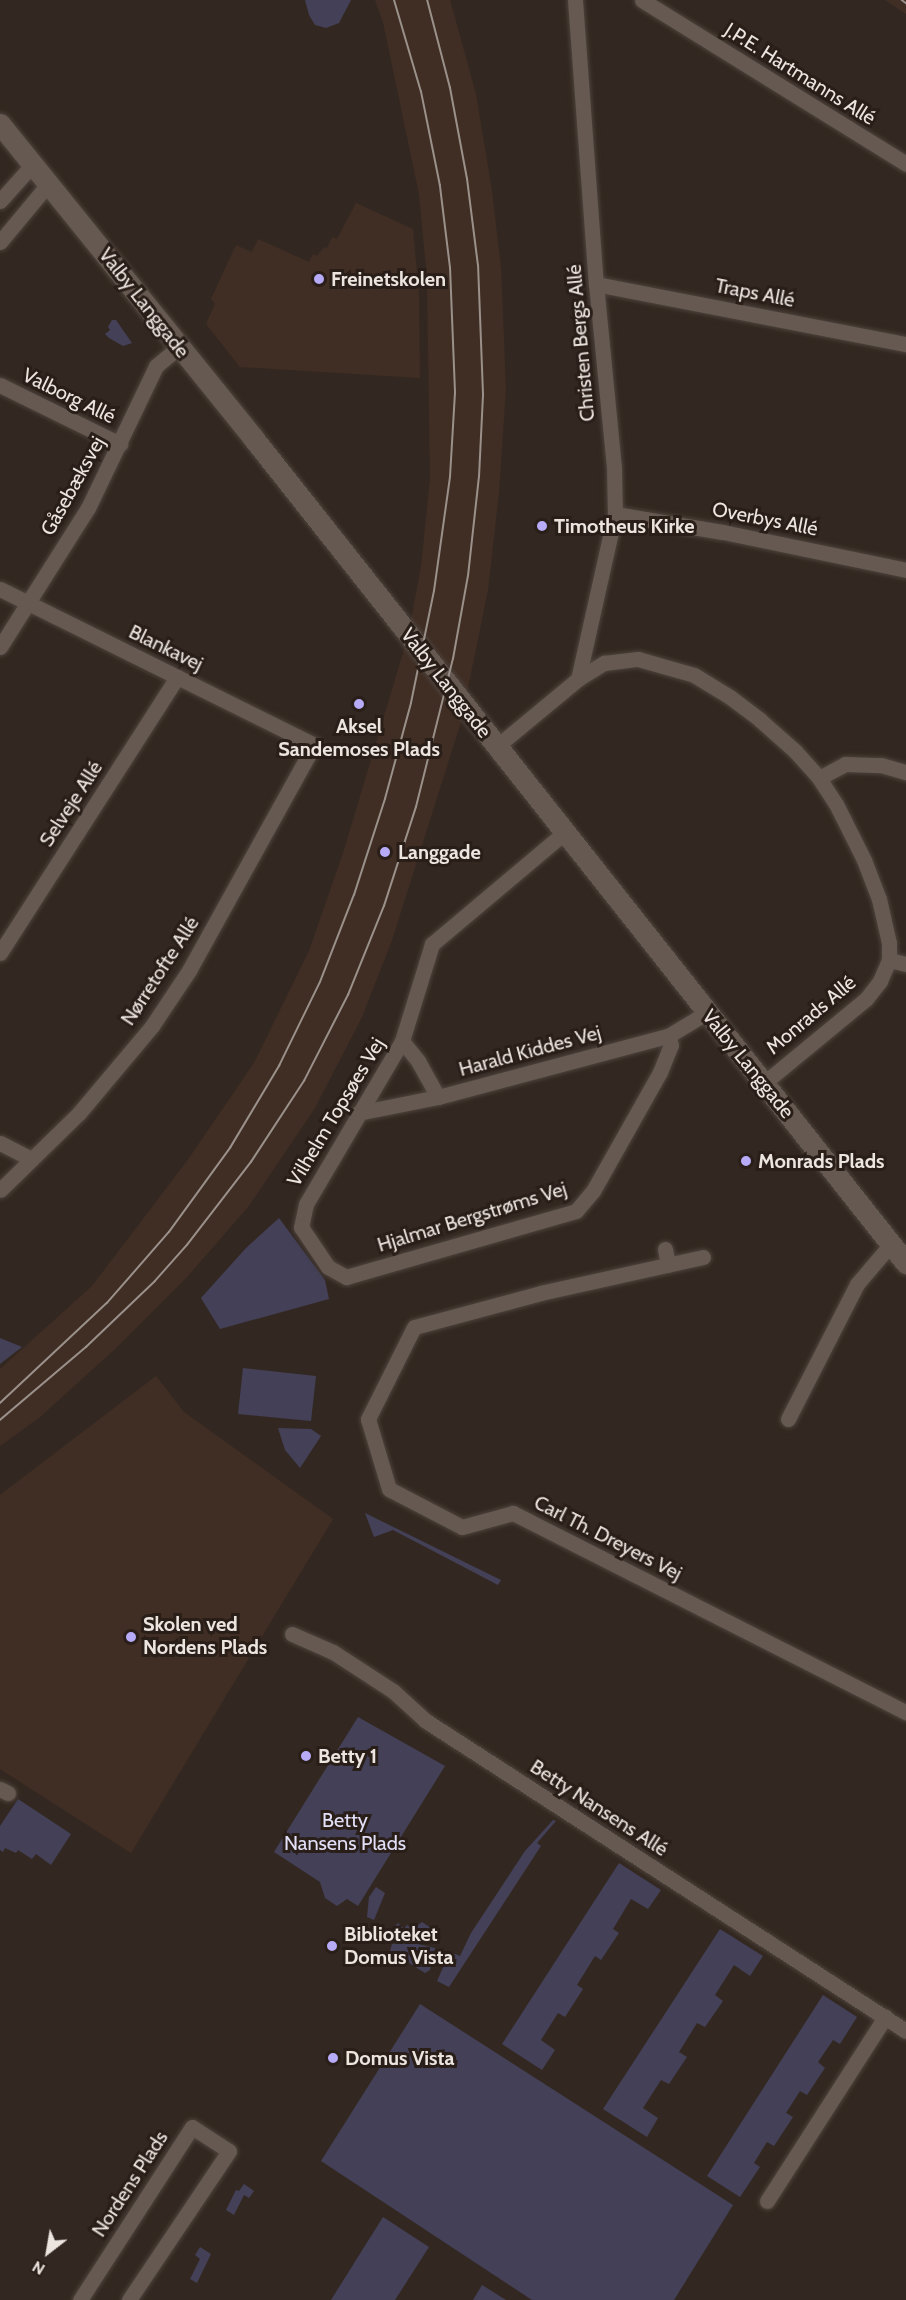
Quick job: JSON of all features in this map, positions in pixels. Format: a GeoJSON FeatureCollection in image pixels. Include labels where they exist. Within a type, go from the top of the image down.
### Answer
{"type":"FeatureCollection","features":[{"type":"Feature","properties":{"kind":"street","name":"Christen Bergs Allé"},"geometry":{"type":"LineString","coordinates":[[575,0],[596,284],[614,468],[615,514],[578,679]]}},
{"type":"Feature","properties":{"kind":"street","name":"J.P.E. Hartmanns Allé"},"geometry":{"type":"LineString","coordinates":[[642,0],[906,164]]}},
{"type":"Feature","properties":{"kind":"street","name":"Valby Langgade"},"geometry":{"type":"LineString","coordinates":[[0,124],[180,347],[906,1263]]}},
{"type":"Feature","properties":{"kind":"street"},"geometry":{"type":"LineString","coordinates":[[0,201],[33,164]]}},
{"type":"Feature","properties":{"kind":"street"},"geometry":{"type":"LineString","coordinates":[[0,242],[49,183]]}},
{"type":"Feature","properties":{"kind":"street","name":"Traps Allé"},"geometry":{"type":"LineString","coordinates":[[596,284],[906,344]]}},
{"type":"Feature","properties":{"kind":"street","name":"Gåsebæksvej"},"geometry":{"type":"LineString","coordinates":[[0,647],[88,508],[156,366],[180,347]]}},
{"type":"Feature","properties":{"kind":"street","name":"Valborg Allé"},"geometry":{"type":"LineString","coordinates":[[0,386],[120,444]]}},
{"type":"Feature","properties":{"kind":"street","name":"Overbys Allé"},"geometry":{"type":"LineString","coordinates":[[615,514],[723,532],[906,570]]}},
{"type":"Feature","properties":{"kind":"street","name":"Blankavej"},"geometry":{"type":"LineString","coordinates":[[0,589],[314,745]]}},
{"type":"Feature","properties":{"kind":"street"},"geometry":{"type":"LineString","coordinates":[[496,747],[578,679],[604,663],[638,659],[694,675],[730,697],[760,720],[795,751],[819,778],[836,804],[864,860],[879,899],[889,943],[889,960],[906,964]]}},
{"type":"Feature","properties":{"kind":"street","name":"Selveje Allé"},"geometry":{"type":"LineString","coordinates":[[0,953],[177,677]]}},
{"type":"Feature","properties":{"kind":"street","name":"Nørretofte Allé"},"geometry":{"type":"LineString","coordinates":[[0,1190],[86,1104],[152,1026],[190,969],[314,745]]}},
{"type":"Feature","properties":{"kind":"street"},"geometry":{"type":"LineString","coordinates":[[819,778],[844,764],[881,765],[906,772]]}},
{"type":"Feature","properties":{"kind":"street","name":"Vilhelm Topsøes Vej"},"geometry":{"type":"LineString","coordinates":[[306,1204],[402,1041],[432,944],[565,832]]}},
{"type":"Feature","properties":{"kind":"street","name":"Monrads Allé"},"geometry":{"type":"LineString","coordinates":[[764,1083],[866,999],[880,981],[889,960]]}},
{"type":"Feature","properties":{"kind":"street","name":"Harald Kiddes Vej"},"geometry":{"type":"LineString","coordinates":[[358,1113],[438,1097],[668,1036],[706,1012]]}},
{"type":"Feature","properties":{"kind":"street","name":"Hjalmar Bergstrøms Vej"},"geometry":{"type":"LineString","coordinates":[[306,1204],[301,1227],[328,1266],[346,1277],[576,1211],[593,1191],[660,1072],[671,1045],[668,1036]]}},
{"type":"Feature","properties":{"kind":"street","name":"Vilhelm Topsøes Vej"},"geometry":{"type":"LineString","coordinates":[[402,1041],[418,1060],[438,1097]]}},
{"type":"Feature","properties":{"kind":"street"},"geometry":{"type":"LineString","coordinates":[[0,1143],[31,1159]]}},
{"type":"Feature","properties":{"kind":"street"},"geometry":{"type":"LineString","coordinates":[[788,1419],[856,1284],[891,1244]]}},
{"type":"Feature","properties":{"kind":"street"},"geometry":{"type":"LineString","coordinates":[[665,1249],[668,1265]]}},
{"type":"Feature","properties":{"kind":"street","name":"Carl Th. Dreyers Vej"},"geometry":{"type":"LineString","coordinates":[[703,1257],[541,1293],[414,1327],[368,1419],[389,1490],[462,1527],[513,1513],[906,1712]]}},
{"type":"Feature","properties":{"kind":"street","name":"Betty Nansens Allé"},"geometry":{"type":"LineString","coordinates":[[292,1634],[343,1658],[393,1691],[426,1721],[906,2031]]}},
{"type":"Feature","properties":{"kind":"street"},"geometry":{"type":"LineString","coordinates":[[767,2201],[885,2017]]}},
{"type":"Feature","properties":{"kind":"street","name":"Nordens Plads"},"geometry":{"type":"LineString","coordinates":[[80,2300],[192,2127],[229,2151],[129,2300]]}},
{"type":"Feature","properties":{"kind":"shaded area"},"geometry":{"type":"Polygon","coordinates":[[[375,0],[450,0],[476,94],[492,191],[501,268],[506,389],[499,492],[488,590],[461,722],[392,940],[362,1017],[315,1108],[248,1207],[187,1277],[114,1350],[40,1417],[0,1446],[0,1369],[92,1286],[187,1161],[254,1063],[309,951],[344,850],[408,636],[421,567],[430,479],[427,278],[419,194],[383,22],[375,0]]]}},
{"type":"Feature","properties":{"kind":"shaded area"},"geometry":{"type":"Polygon","coordinates":[[[885,0],[906,0],[906,14],[885,0]]]}},
{"type":"Feature","properties":{"kind":"shaded area","name":"Freinetskolen"},"geometry":{"type":"Polygon","coordinates":[[[356,203],[413,229],[419,296],[420,378],[240,367],[206,324],[215,304],[211,299],[236,245],[252,252],[258,239],[309,262],[313,254],[317,256],[324,247],[327,248],[332,237],[337,239],[356,203]]]}},
{"type":"Feature","properties":{"kind":"shaded area","name":"Skolen ved Nordens Plads"},"geometry":{"type":"Polygon","coordinates":[[[156,1376],[184,1412],[333,1519],[131,1853],[0,1769],[0,1495],[156,1376]]]}},
{"type":"Feature","properties":{"kind":"green space"},"geometry":{"type":"Polygon","coordinates":[[[305,0],[351,0],[339,23],[326,28],[315,25],[309,15],[305,0]]]}},
{"type":"Feature","properties":{"kind":"green space"},"geometry":{"type":"Polygon","coordinates":[[[112,320],[116,320],[132,343],[123,346],[105,334],[110,330],[108,327],[112,320]]]}},
{"type":"Feature","properties":{"kind":"green space"},"geometry":{"type":"Polygon","coordinates":[[[279,1218],[325,1280],[329,1299],[220,1329],[201,1298],[246,1248],[279,1218]]]}},
{"type":"Feature","properties":{"kind":"green space"},"geometry":{"type":"Polygon","coordinates":[[[0,1338],[22,1347],[0,1364],[0,1338]]]}},
{"type":"Feature","properties":{"kind":"green space"},"geometry":{"type":"Polygon","coordinates":[[[243,1368],[316,1376],[311,1421],[238,1414],[243,1368]]]}},
{"type":"Feature","properties":{"kind":"green space"},"geometry":{"type":"Polygon","coordinates":[[[278,1428],[311,1429],[321,1436],[300,1468],[285,1450],[278,1428]]]}},
{"type":"Feature","properties":{"kind":"green space"},"geometry":{"type":"Polygon","coordinates":[[[365,1513],[501,1580],[498,1585],[393,1530],[374,1537],[365,1513]]]}},
{"type":"Feature","properties":{"kind":"green space","name":"Betty Nansens Plads"},"geometry":{"type":"Polygon","coordinates":[[[358,1717],[445,1766],[358,1906],[347,1899],[337,1906],[325,1898],[320,1882],[274,1852],[358,1717]]]}},
{"type":"Feature","properties":{"kind":"green space"},"geometry":{"type":"Polygon","coordinates":[[[18,1799],[71,1834],[51,1865],[36,1854],[32,1859],[18,1850],[16,1853],[5,1848],[3,1852],[0,1850],[0,1826],[18,1799]]]}},
{"type":"Feature","properties":{"kind":"green space"},"geometry":{"type":"Polygon","coordinates":[[[553,1820],[556,1821],[537,1843],[541,1846],[449,1987],[437,1981],[450,1952],[460,1956],[471,1933],[525,1851],[553,1820]]]}},
{"type":"Feature","properties":{"kind":"green space"},"geometry":{"type":"Polygon","coordinates":[[[619,1863],[661,1890],[648,1909],[631,1899],[613,1929],[619,1933],[601,1960],[595,1956],[577,1985],[583,1989],[565,2017],[558,2013],[541,2040],[555,2050],[542,2070],[502,2044],[619,1863]]]}},
{"type":"Feature","properties":{"kind":"green space"},"geometry":{"type":"Polygon","coordinates":[[[376,1887],[385,1893],[374,1920],[367,1917],[369,1897],[376,1887]]]}},
{"type":"Feature","properties":{"kind":"green space"},"geometry":{"type":"Polygon","coordinates":[[[422,1922],[436,1931],[428,1942],[390,1932],[398,1923],[404,1929],[407,1925],[413,1929],[422,1922]]]}},
{"type":"Feature","properties":{"kind":"green space"},"geometry":{"type":"Polygon","coordinates":[[[720,1929],[763,1956],[750,1976],[734,1965],[715,1995],[723,2001],[705,2027],[697,2023],[679,2052],[687,2057],[669,2084],[661,2080],[643,2108],[658,2118],[647,2137],[603,2109],[720,1929]]]}},
{"type":"Feature","properties":{"kind":"green space"},"geometry":{"type":"Polygon","coordinates":[[[400,1940],[435,1948],[430,1970],[425,1973],[390,1951],[392,1944],[400,1943],[400,1940]]]}},
{"type":"Feature","properties":{"kind":"green space"},"geometry":{"type":"Polygon","coordinates":[[[823,1995],[857,2017],[840,2044],[833,2040],[818,2062],[825,2068],[807,2095],[800,2091],[786,2113],[793,2117],[774,2146],[767,2142],[754,2163],[760,2167],[740,2197],[707,2176],[823,1995]]]}},
{"type":"Feature","properties":{"kind":"green space"},"geometry":{"type":"Polygon","coordinates":[[[420,2004],[733,2205],[674,2300],[532,2300],[321,2161],[420,2004]]]}},
{"type":"Feature","properties":{"kind":"green space"},"geometry":{"type":"Polygon","coordinates":[[[244,2184],[254,2191],[249,2198],[244,2195],[234,2215],[226,2210],[236,2190],[239,2191],[244,2184]]]}},
{"type":"Feature","properties":{"kind":"green space"},"geometry":{"type":"Polygon","coordinates":[[[383,2217],[429,2247],[395,2300],[331,2300],[383,2217]]]}},
{"type":"Feature","properties":{"kind":"green space"},"geometry":{"type":"Polygon","coordinates":[[[200,2247],[211,2254],[197,2283],[190,2279],[200,2259],[195,2255],[200,2247]]]}},
{"type":"Feature","properties":{"kind":"green space"},"geometry":{"type":"Polygon","coordinates":[[[482,2285],[506,2300],[473,2300],[482,2285]]]}},
{"type":"Feature","properties":{"kind":"tram line"},"geometry":{"type":"LineString","coordinates":[[0,1403],[107,1303],[169,1232],[230,1148],[279,1066],[320,982],[354,895],[385,799],[411,703],[434,591],[450,477],[455,392],[450,268],[440,186],[421,92],[394,0]]}},
{"type":"Feature","properties":{"kind":"tram line"},"geometry":{"type":"LineString","coordinates":[[0,1420],[86,1347],[155,1281],[187,1245],[251,1162],[304,1081],[348,995],[384,906],[416,807],[453,659],[468,576],[479,477],[483,394],[478,266],[467,179],[450,88],[427,0]]}},
{"type":"Feature","properties":{"kind":"tram line"},"geometry":{"type":"LineString","coordinates":[[902,0],[906,3]]}},
{"type":"Feature","properties":{"kind":"place","name":"Freinetskolen"},"geometry":{"type":"Point","coordinates":[319,279]}},
{"type":"Feature","properties":{"kind":"place","name":"Timotheus Kirke"},"geometry":{"type":"Point","coordinates":[542,526]}},
{"type":"Feature","properties":{"kind":"place","name":"Aksel Sandemoses Plads"},"geometry":{"type":"Point","coordinates":[359,704]}},
{"type":"Feature","properties":{"kind":"place","name":"Langgade"},"geometry":{"type":"Point","coordinates":[385,852]}},
{"type":"Feature","properties":{"kind":"place","name":"Monrads Plads"},"geometry":{"type":"Point","coordinates":[746,1161]}},
{"type":"Feature","properties":{"kind":"place","name":"Skolen ved Nordens Plads"},"geometry":{"type":"Point","coordinates":[131,1637]}},
{"type":"Feature","properties":{"kind":"place","name":"Betty 1"},"geometry":{"type":"Point","coordinates":[306,1756]}},
{"type":"Feature","properties":{"kind":"place","name":"Biblioteket Domus Vista"},"geometry":{"type":"Point","coordinates":[332,1946]}},
{"type":"Feature","properties":{"kind":"place","name":"Domus Vista"},"geometry":{"type":"Point","coordinates":[333,2058]}}]}
